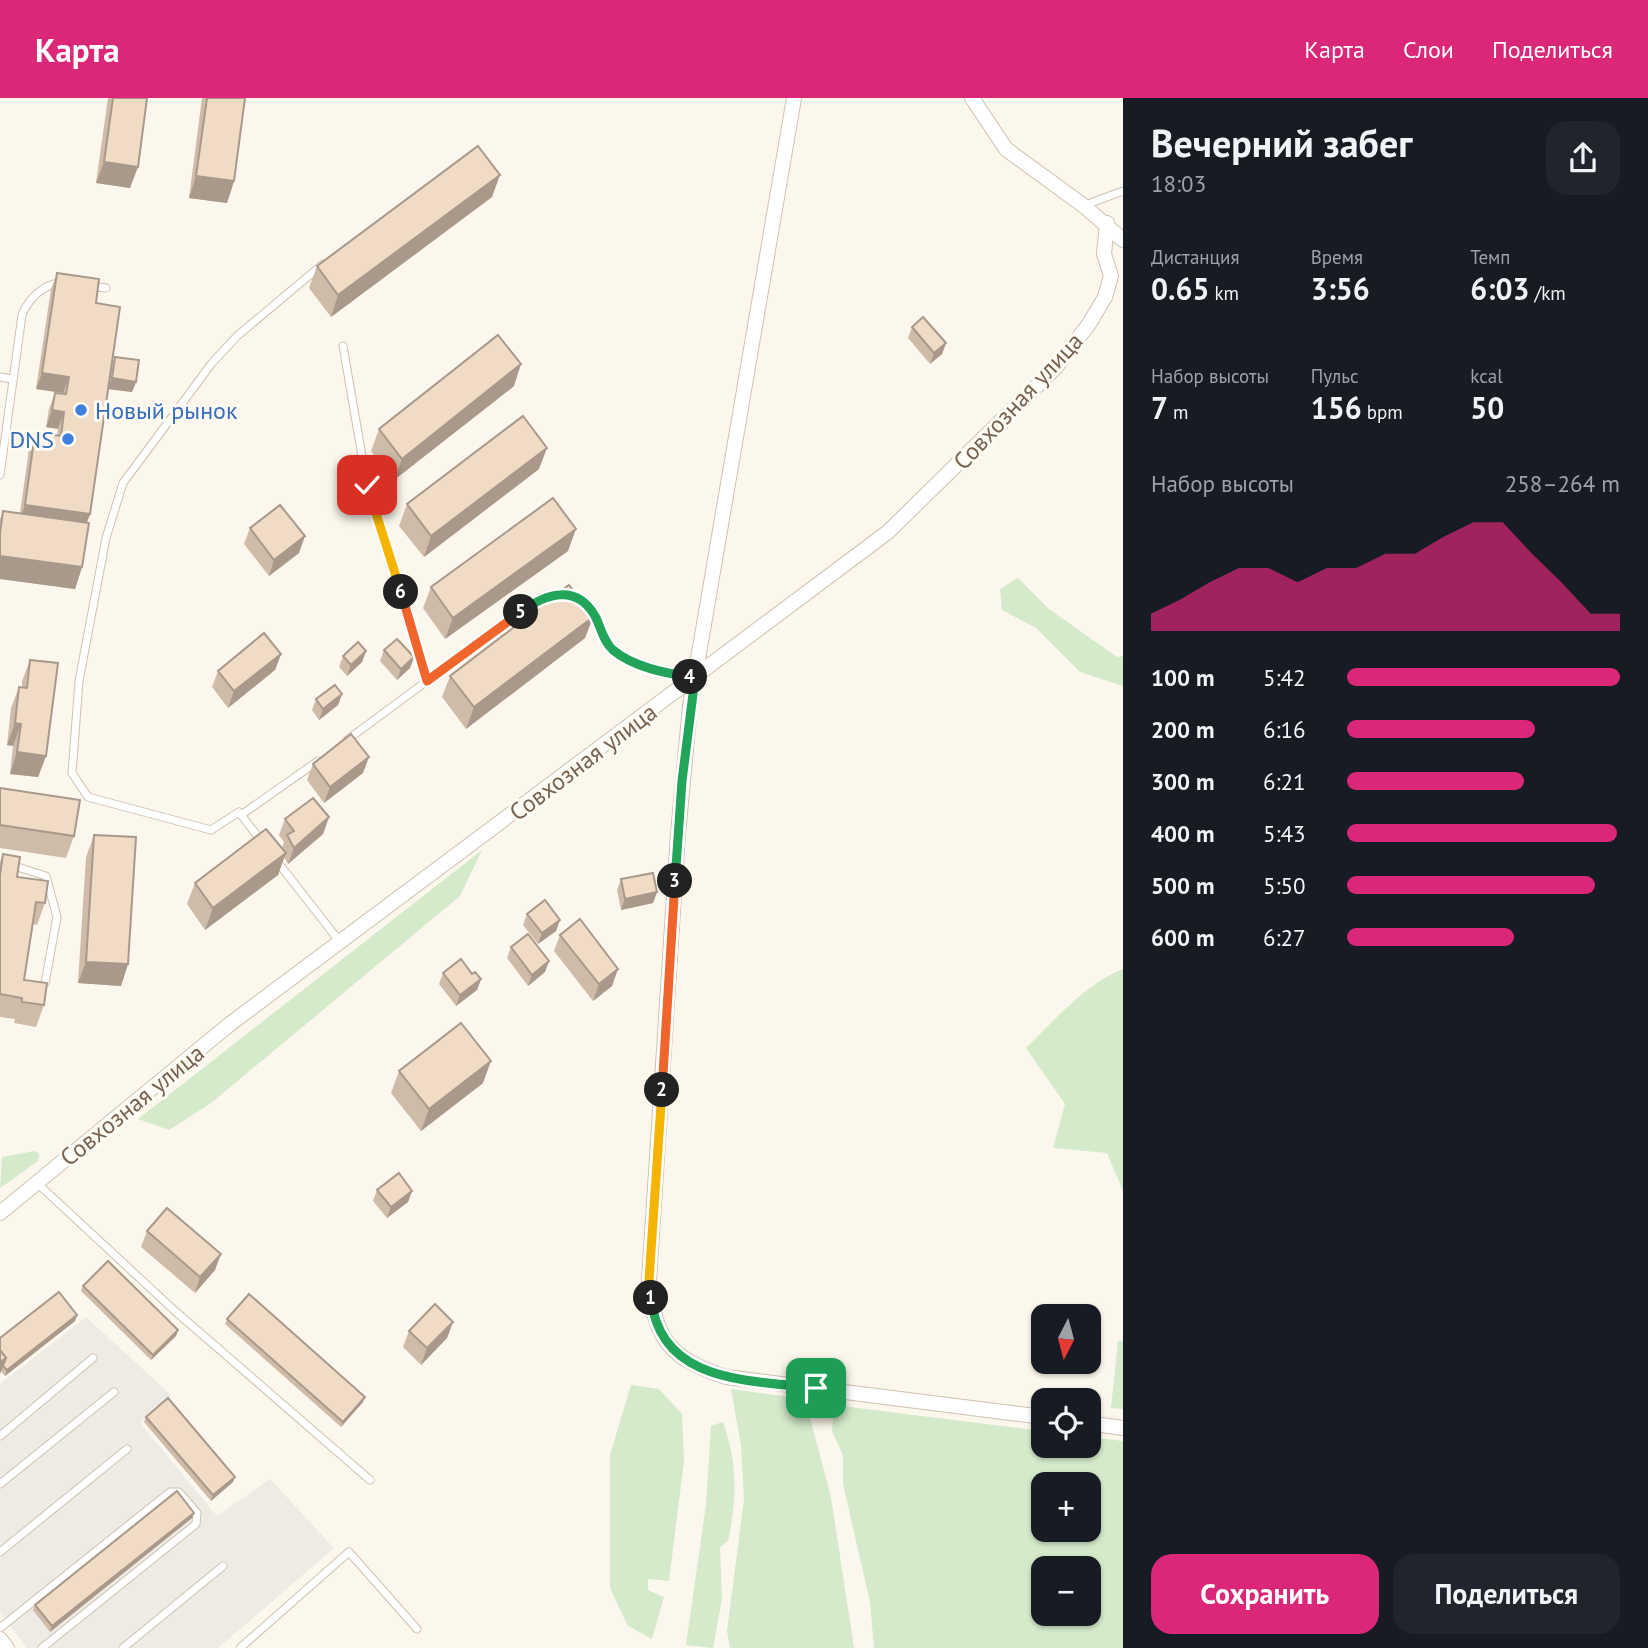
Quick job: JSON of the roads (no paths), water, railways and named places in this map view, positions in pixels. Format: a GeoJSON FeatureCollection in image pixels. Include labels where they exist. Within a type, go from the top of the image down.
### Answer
{"type":"FeatureCollection","features":[{"type":"Feature","properties":{"kind":"street"},"geometry":{"type":"LineString","coordinates":[[794,98],[695,678],[681,794],[649,1280],[653,1313],[660,1334],[676,1355],[700,1369],[726,1377],[1031,1415]]}},
{"type":"Feature","properties":{"kind":"street"},"geometry":{"type":"LineString","coordinates":[[972,98],[1006,149],[1107,223],[1123,240]]}},
{"type":"Feature","properties":{"kind":"street","name":"Совхозная улица"},"geometry":{"type":"LineString","coordinates":[[0,1213],[230,1024],[888,532],[1056,367],[1089,324],[1110,283],[1111,270],[1104,254],[1107,223]]}},
{"type":"Feature","properties":{"kind":"street"},"geometry":{"type":"LineString","coordinates":[[1101,1424],[1123,1427]]}},
{"type":"Feature","properties":{"kind":"street"},"geometry":{"type":"LineString","coordinates":[[0,1639],[7,1648]]}},
{"type":"Feature","properties":{"kind":"lane"},"geometry":{"type":"LineString","coordinates":[[1084,206],[1123,191]]}},
{"type":"Feature","properties":{"kind":"lane"},"geometry":{"type":"LineString","coordinates":[[332,257],[291,288],[228,345],[144,451],[123,484],[106,538],[79,681],[72,773],[88,797],[211,830],[239,812],[340,942]]}},
{"type":"Feature","properties":{"kind":"lane"},"geometry":{"type":"LineString","coordinates":[[0,475],[12,379],[25,307],[50,284],[70,284]]}},
{"type":"Feature","properties":{"kind":"lane"},"geometry":{"type":"LineString","coordinates":[[82,285],[106,288]]}},
{"type":"Feature","properties":{"kind":"lane"},"geometry":{"type":"LineString","coordinates":[[343,346],[367,485],[427,681]]}},
{"type":"Feature","properties":{"kind":"lane"},"geometry":{"type":"LineString","coordinates":[[0,377],[12,379]]}},
{"type":"Feature","properties":{"kind":"lane"},"geometry":{"type":"LineString","coordinates":[[338,747],[539,598],[560,593],[574,596],[586,604],[595,615],[605,639],[619,654],[670,674],[695,678]]}},
{"type":"Feature","properties":{"kind":"lane"},"geometry":{"type":"LineString","coordinates":[[241,815],[327,755]]}},
{"type":"Feature","properties":{"kind":"lane"},"geometry":{"type":"LineString","coordinates":[[0,865],[5,863],[46,876],[57,917],[45,983]]}},
{"type":"Feature","properties":{"kind":"lane"},"geometry":{"type":"LineString","coordinates":[[37,1182],[175,1311],[370,1480]]}},
{"type":"Feature","properties":{"kind":"lane"},"geometry":{"type":"LineString","coordinates":[[0,1436],[93,1358]]}},
{"type":"Feature","properties":{"kind":"lane"},"geometry":{"type":"LineString","coordinates":[[0,1484],[114,1392]]}},
{"type":"Feature","properties":{"kind":"lane"},"geometry":{"type":"LineString","coordinates":[[0,1552],[127,1449]]}},
{"type":"Feature","properties":{"kind":"lane"},"geometry":{"type":"LineString","coordinates":[[0,1628],[170,1492],[179,1492],[197,1513],[196,1524],[42,1648]]}},
{"type":"Feature","properties":{"kind":"lane"},"geometry":{"type":"LineString","coordinates":[[240,1648],[349,1552],[417,1629]]}},
{"type":"Feature","properties":{"kind":"lane"},"geometry":{"type":"LineString","coordinates":[[123,1648],[223,1566]]}},
{"type":"Feature","properties":{"kind":"place","name":"Новый рынок"},"geometry":{"type":"Point","coordinates":[81,410]}},
{"type":"Feature","properties":{"kind":"place","name":"DNS"},"geometry":{"type":"Point","coordinates":[68,439]}}]}
